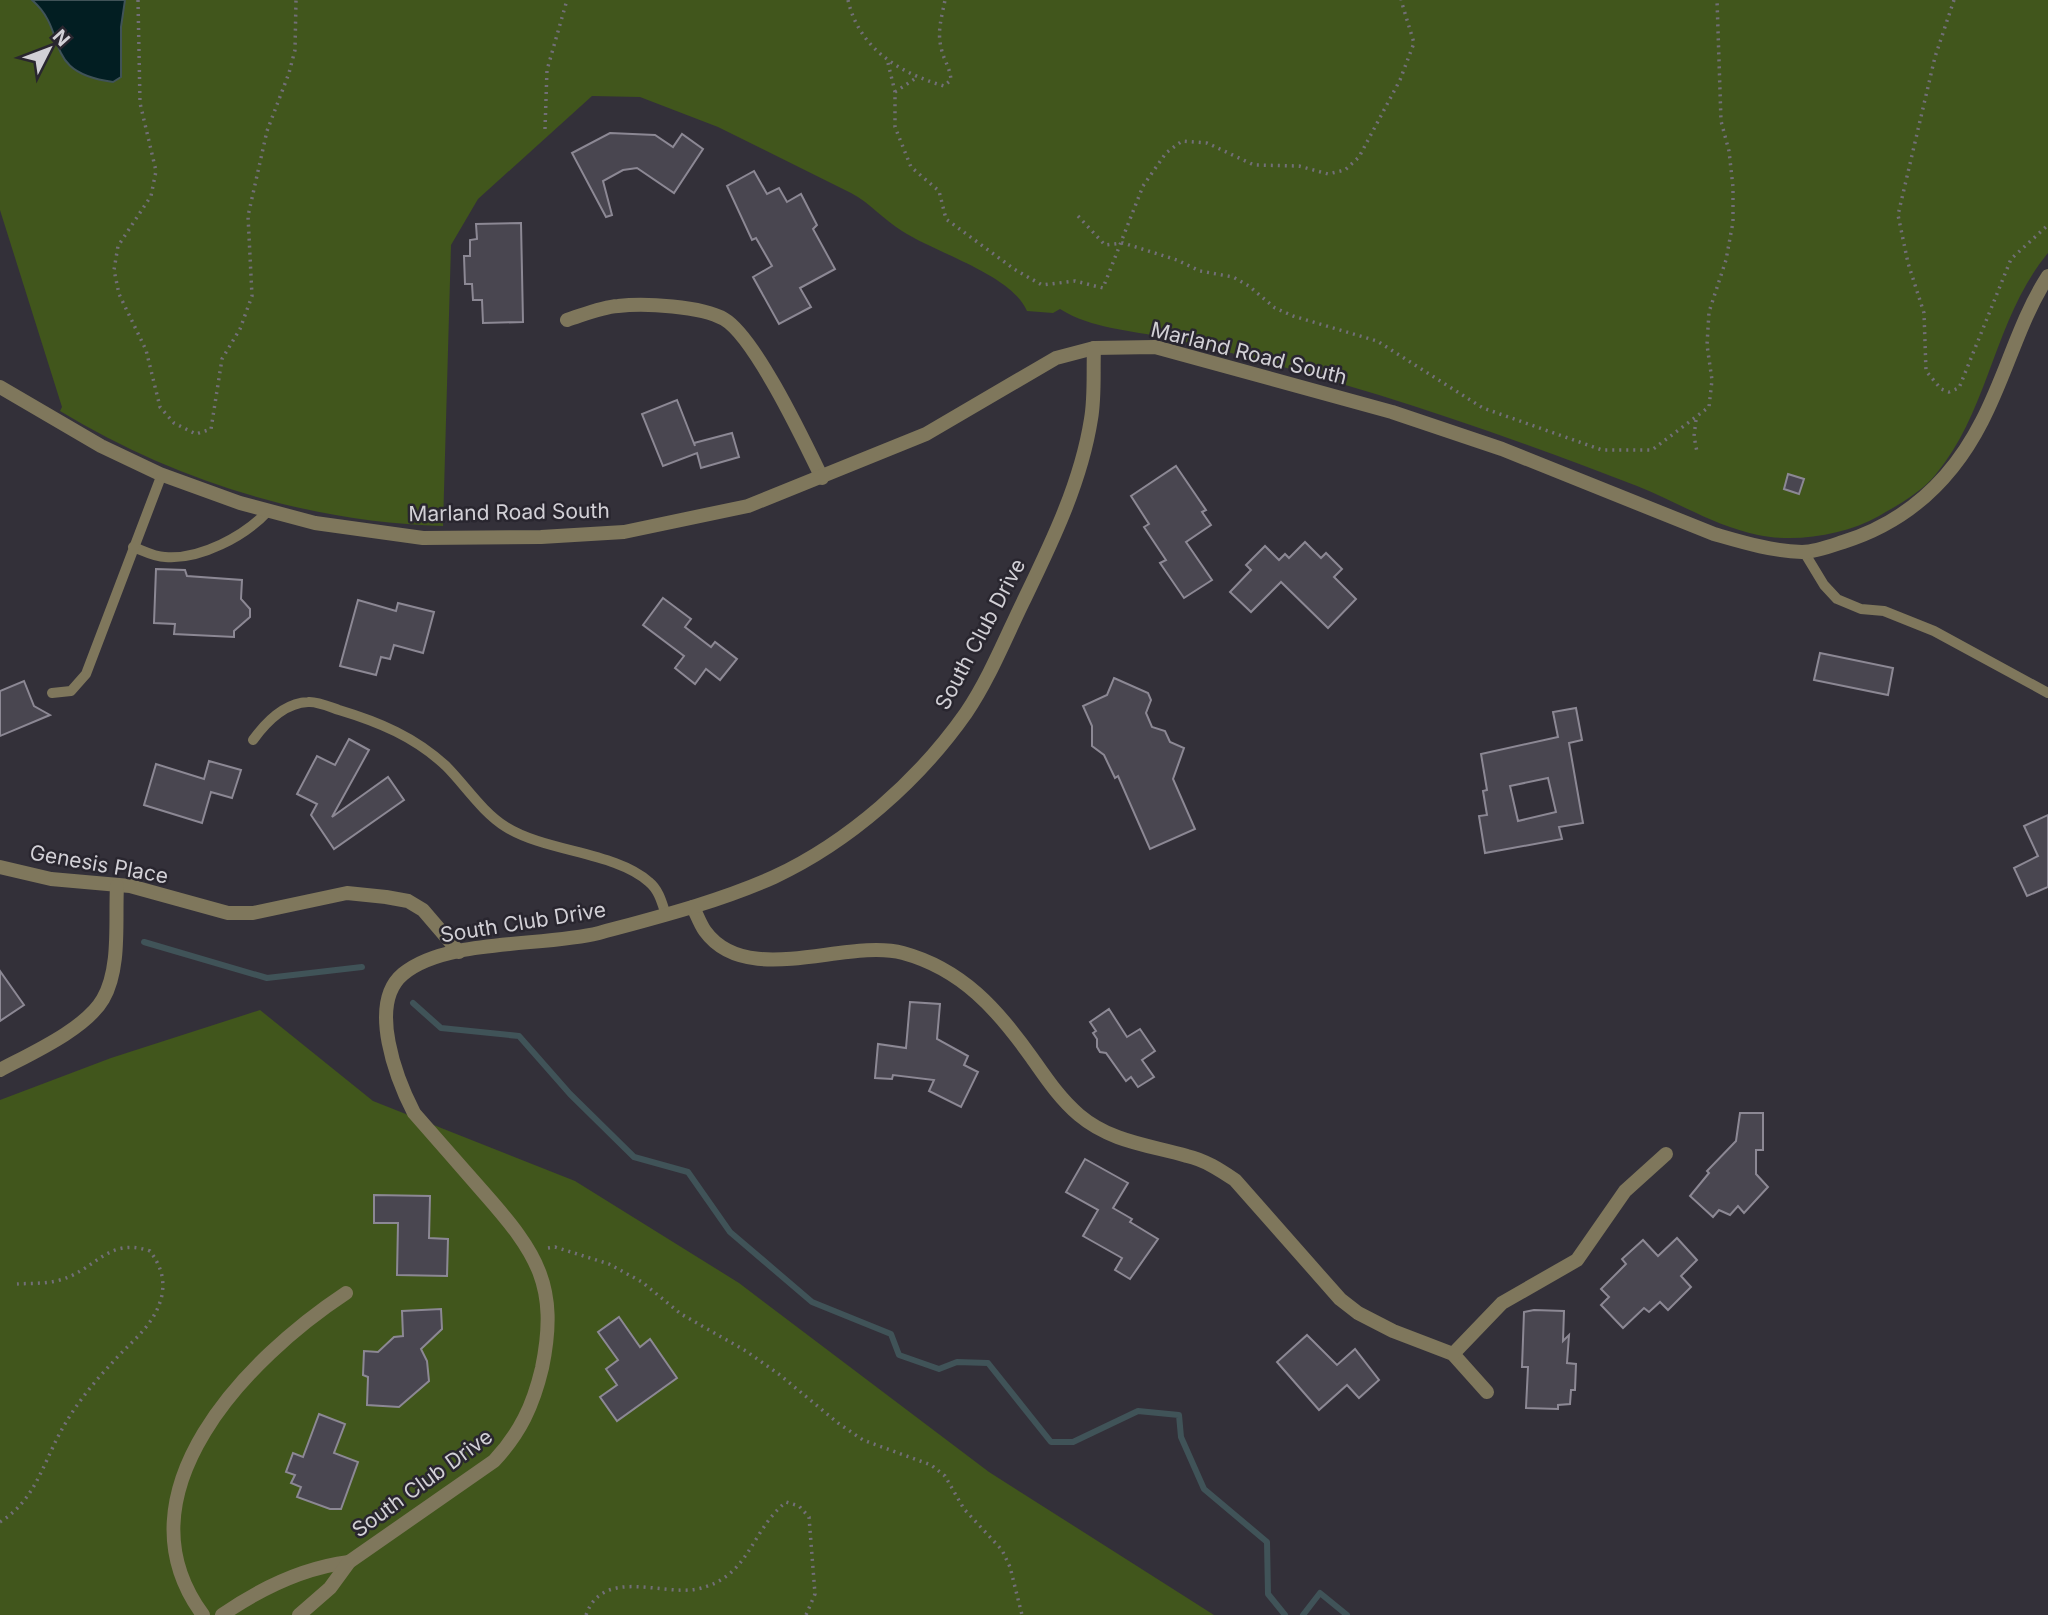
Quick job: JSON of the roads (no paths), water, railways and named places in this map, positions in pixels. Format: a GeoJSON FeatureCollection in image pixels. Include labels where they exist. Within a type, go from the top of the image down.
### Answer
{"type":"FeatureCollection","features":[{"type":"Feature","properties":{"kind":"street","name":"Marland Road South"},"geometry":{"type":"LineString","coordinates":[[0,387],[101,446],[162,474],[268,511],[315,523],[423,538],[541,537],[624,532],[748,506],[926,434],[1056,358],[1094,348],[1155,347],[1392,412],[1502,449],[1714,534],[1749,545],[1804,552],[1871,533],[1921,502],[1945,479],[1983,419],[2021,325],[2048,276]]}},
{"type":"Feature","properties":{"kind":"street"},"geometry":{"type":"LineString","coordinates":[[567,320],[617,306],[695,311],[725,320],[751,349],[822,478]]}},
{"type":"Feature","properties":{"kind":"street","name":"South Club Drive"},"geometry":{"type":"LineString","coordinates":[[299,1615],[330,1588],[349,1562],[494,1461],[526,1420],[541,1372],[548,1319],[540,1271],[532,1252],[414,1113],[391,1055],[387,1028],[388,1004],[401,975],[432,958],[459,952],[580,937],[693,907],[775,876],[814,855],[904,785],[968,710],[1041,565],[1078,474],[1092,416],[1094,348]]}},
{"type":"Feature","properties":{"kind":"street","name":"Genesis Place"},"geometry":{"type":"LineString","coordinates":[[0,867],[51,879],[155,892],[228,913],[253,913],[347,893],[408,901],[423,910],[459,952]]}},
{"type":"Feature","properties":{"kind":"street"},"geometry":{"type":"LineString","coordinates":[[0,1070],[87,1017],[102,1000],[113,964],[117,886]]}},
{"type":"Feature","properties":{"kind":"street"},"geometry":{"type":"LineString","coordinates":[[693,907],[705,931],[720,945],[742,954],[764,959],[800,960],[842,951],[881,949],[920,958],[962,980],[1006,1021],[1051,1085],[1080,1116],[1117,1138],[1189,1156],[1213,1165],[1235,1180],[1324,1282],[1358,1313],[1393,1331],[1452,1354],[1487,1392]]}},
{"type":"Feature","properties":{"kind":"street"},"geometry":{"type":"LineString","coordinates":[[1452,1354],[1502,1303],[1577,1260],[1625,1191],[1665,1154]]}},
{"type":"Feature","properties":{"kind":"street"},"geometry":{"type":"LineString","coordinates":[[203,1615],[185,1585],[173,1532],[179,1489],[188,1462],[211,1423],[250,1372],[313,1315],[346,1293]]}},
{"type":"Feature","properties":{"kind":"street","name":"South Club Drive"},"geometry":{"type":"LineString","coordinates":[[222,1615],[241,1610],[262,1590],[318,1566],[349,1562]]}},
{"type":"Feature","properties":{"kind":"lane"},"geometry":{"type":"LineString","coordinates":[[52,693],[71,691],[86,674],[162,474]]}},
{"type":"Feature","properties":{"kind":"lane"},"geometry":{"type":"LineString","coordinates":[[133,547],[164,557],[206,551],[257,523],[268,511]]}},
{"type":"Feature","properties":{"kind":"lane"},"geometry":{"type":"LineString","coordinates":[[1804,552],[1824,585],[1837,599],[1861,608],[1884,611],[1934,631],[2048,693]]}},
{"type":"Feature","properties":{"kind":"lane"},"geometry":{"type":"LineString","coordinates":[[253,740],[267,720],[282,710],[308,702],[384,724],[422,746],[505,826],[537,841],[627,869],[650,882],[660,896],[666,915]]}},
{"type":"Feature","properties":{"kind":"waterway"},"geometry":{"type":"LineString","coordinates":[[144,942],[267,978],[362,967]]}},
{"type":"Feature","properties":{"kind":"waterway"},"geometry":{"type":"LineString","coordinates":[[413,1003],[441,1028],[519,1036],[570,1094],[634,1157],[688,1172],[730,1232],[812,1302],[891,1334],[899,1355],[939,1369],[957,1362],[988,1363],[1051,1442],[1073,1442],[1138,1411],[1179,1415],[1181,1437],[1204,1489],[1267,1542],[1268,1594],[1285,1615]]}},
{"type":"Feature","properties":{"kind":"waterway"},"geometry":{"type":"LineString","coordinates":[[1303,1615],[1320,1593],[1347,1615]]}}]}
